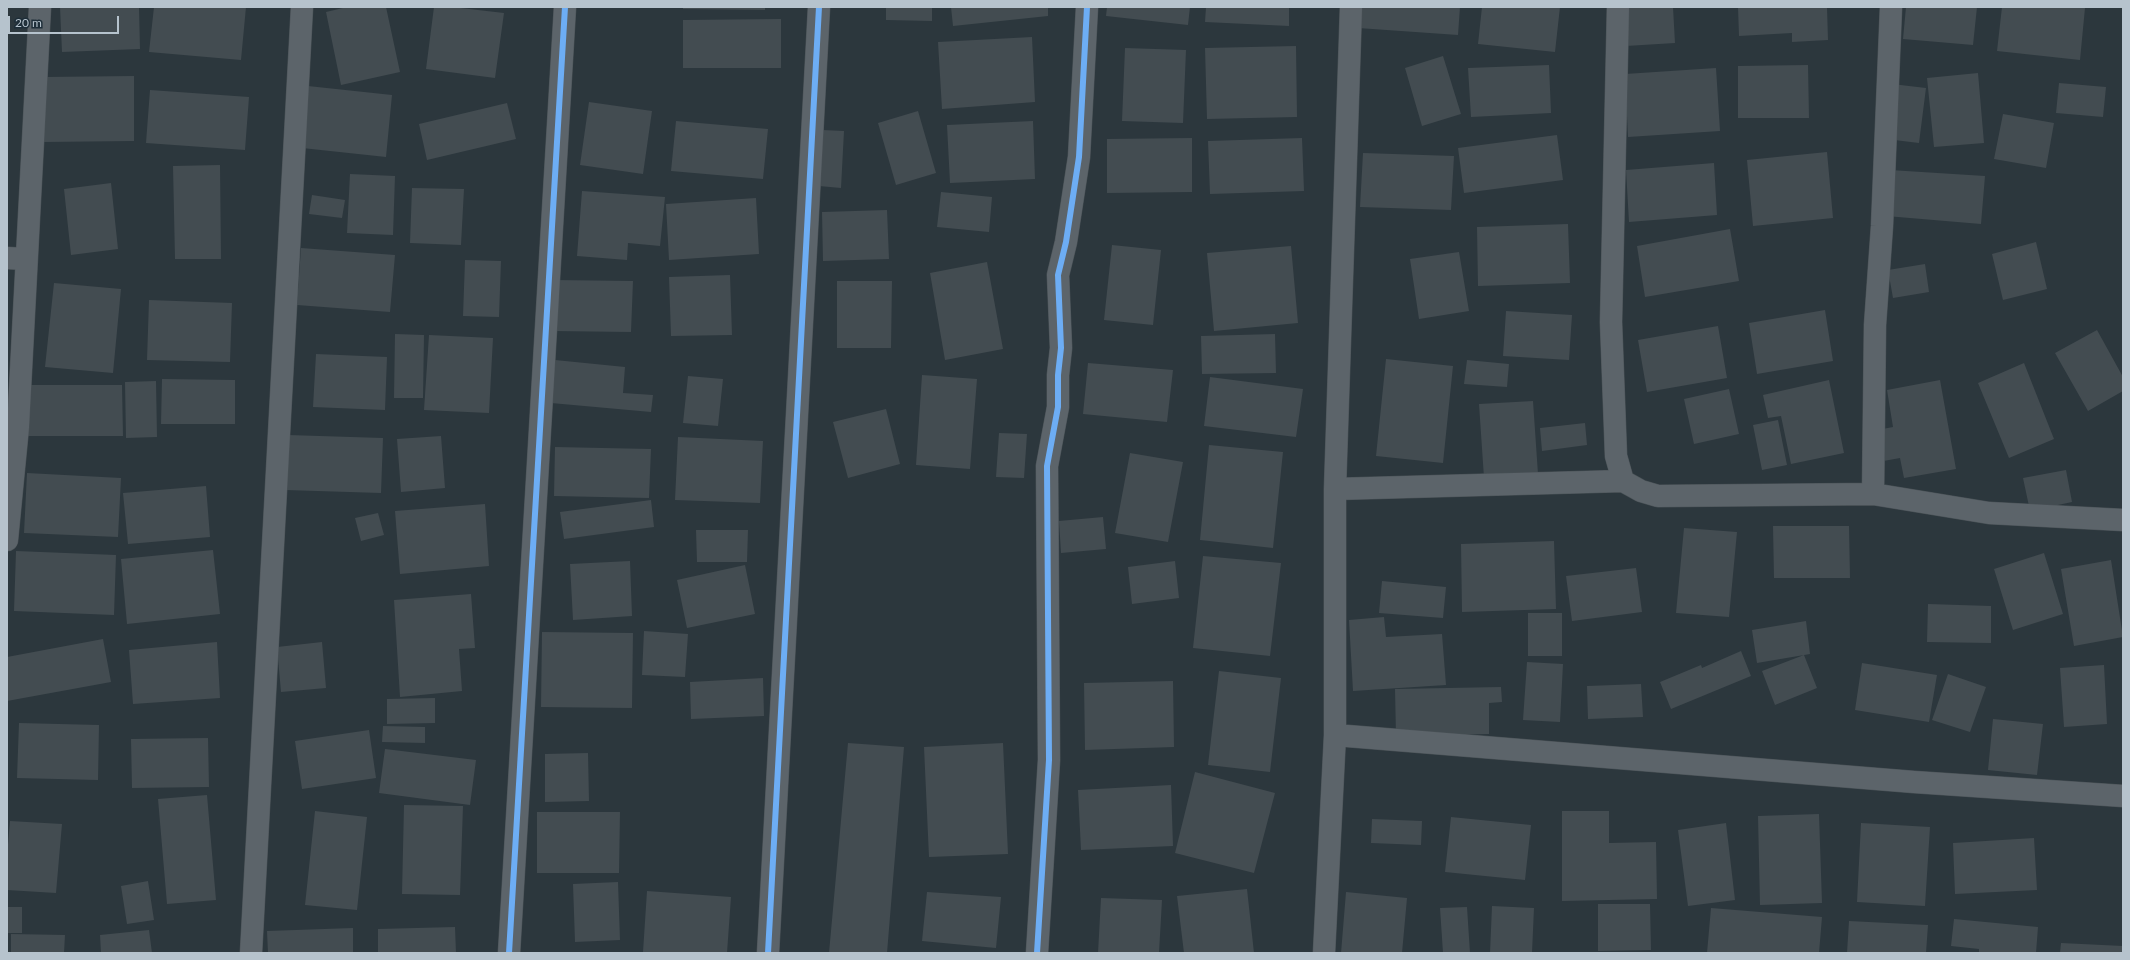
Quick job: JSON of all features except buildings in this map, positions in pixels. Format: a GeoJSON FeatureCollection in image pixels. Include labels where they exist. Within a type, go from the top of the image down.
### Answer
{"type":"FeatureCollection","features":[{"type":"Feature","properties":{"kind":"street"},"geometry":{"type":"LineString","coordinates":[[7,540],[18,427],[17,259],[40,7]]}},
{"type":"Feature","properties":{"kind":"street"},"geometry":{"type":"LineString","coordinates":[[251,953],[302,7]]}},
{"type":"Feature","properties":{"kind":"street"},"geometry":{"type":"LineString","coordinates":[[509,953],[565,7]]}},
{"type":"Feature","properties":{"kind":"street"},"geometry":{"type":"LineString","coordinates":[[768,953],[819,7]]}},
{"type":"Feature","properties":{"kind":"street"},"geometry":{"type":"LineString","coordinates":[[1037,953],[1049,760],[1047,466],[1058,407],[1058,375],[1061,348],[1058,275],[1066,242],[1079,157],[1087,7]]}},
{"type":"Feature","properties":{"kind":"street"},"geometry":{"type":"LineString","coordinates":[[1324,953],[1335,735],[1335,489],[1351,7]]}},
{"type":"Feature","properties":{"kind":"street"},"geometry":{"type":"LineString","coordinates":[[1618,7],[1616,158],[1611,322],[1616,456],[1623,480]]}},
{"type":"Feature","properties":{"kind":"street"},"geometry":{"type":"LineString","coordinates":[[1873,494],[1875,325],[1882,226],[1891,7]]}},
{"type":"Feature","properties":{"kind":"street"},"geometry":{"type":"LineString","coordinates":[[1335,489],[1623,480],[1641,491],[1658,496],[1873,494],[1989,513],[2123,520]]}},
{"type":"Feature","properties":{"kind":"street"},"geometry":{"type":"LineString","coordinates":[[1335,735],[1906,782],[2123,796]]}},
{"type":"Feature","properties":{"kind":"cycle path"},"geometry":{"type":"LineString","coordinates":[[509,953],[565,7]]}},
{"type":"Feature","properties":{"kind":"cycle path"},"geometry":{"type":"LineString","coordinates":[[768,953],[819,7]]}},
{"type":"Feature","properties":{"kind":"cycle path"},"geometry":{"type":"LineString","coordinates":[[1037,953],[1049,760],[1047,466],[1058,407],[1058,375],[1061,348],[1058,275],[1066,242],[1079,157],[1087,7]]}}]}
